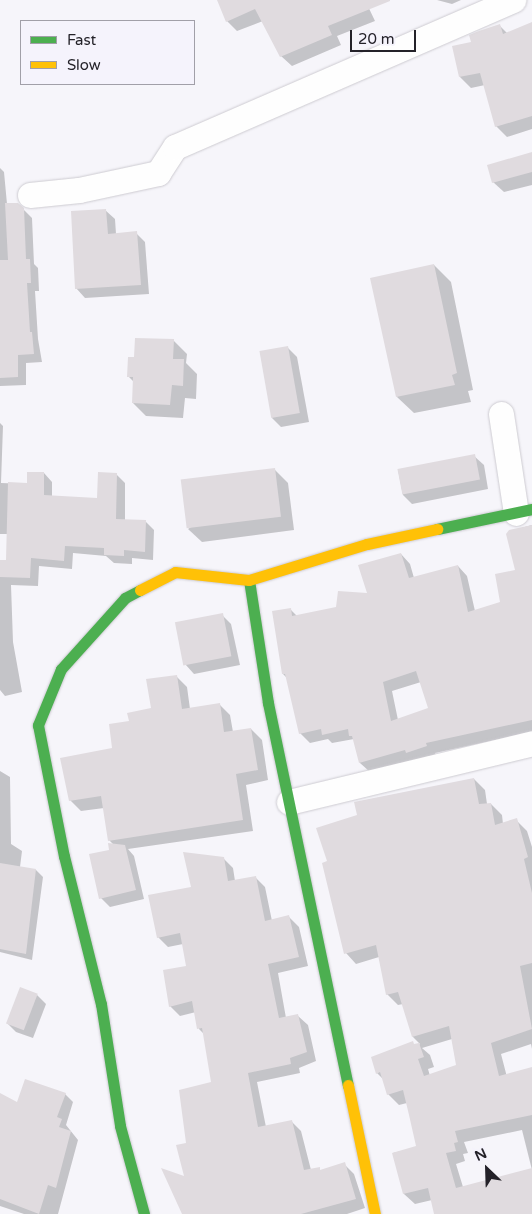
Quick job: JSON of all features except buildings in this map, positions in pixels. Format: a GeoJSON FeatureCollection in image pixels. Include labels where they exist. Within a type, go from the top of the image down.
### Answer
{"type":"FeatureCollection","features":[{"type":"Feature","properties":{"kind":"street"},"geometry":{"type":"LineString","coordinates":[[30,195],[79,190],[158,173],[175,147],[513,0]]}},
{"type":"Feature","properties":{"kind":"street"},"geometry":{"type":"LineString","coordinates":[[144,1214],[120,1126],[101,1004],[64,856],[38,725],[61,669],[125,598],[174,572],[249,580],[367,544],[524,511],[501,414]]}},
{"type":"Feature","properties":{"kind":"street"},"geometry":{"type":"LineString","coordinates":[[249,580],[268,703],[376,1214]]}},
{"type":"Feature","properties":{"kind":"street"},"geometry":{"type":"LineString","coordinates":[[289,802],[532,743]]}},
{"type":"Feature","properties":{"kind":"traffic: fast"},"geometry":{"type":"LineString","coordinates":[[437,529],[532,509]]}},
{"type":"Feature","properties":{"kind":"traffic: fast"},"geometry":{"type":"LineString","coordinates":[[249,580],[268,703],[348,1085]]}},
{"type":"Feature","properties":{"kind":"traffic: fast"},"geometry":{"type":"LineString","coordinates":[[140,590],[125,598],[61,669],[38,725],[64,856],[101,1004],[120,1126],[144,1214]]}},
{"type":"Feature","properties":{"kind":"traffic: slow"},"geometry":{"type":"LineString","coordinates":[[140,590],[175,572],[249,580],[367,544],[437,529]]}},
{"type":"Feature","properties":{"kind":"traffic: slow"},"geometry":{"type":"LineString","coordinates":[[348,1085],[375,1214]]}}]}
